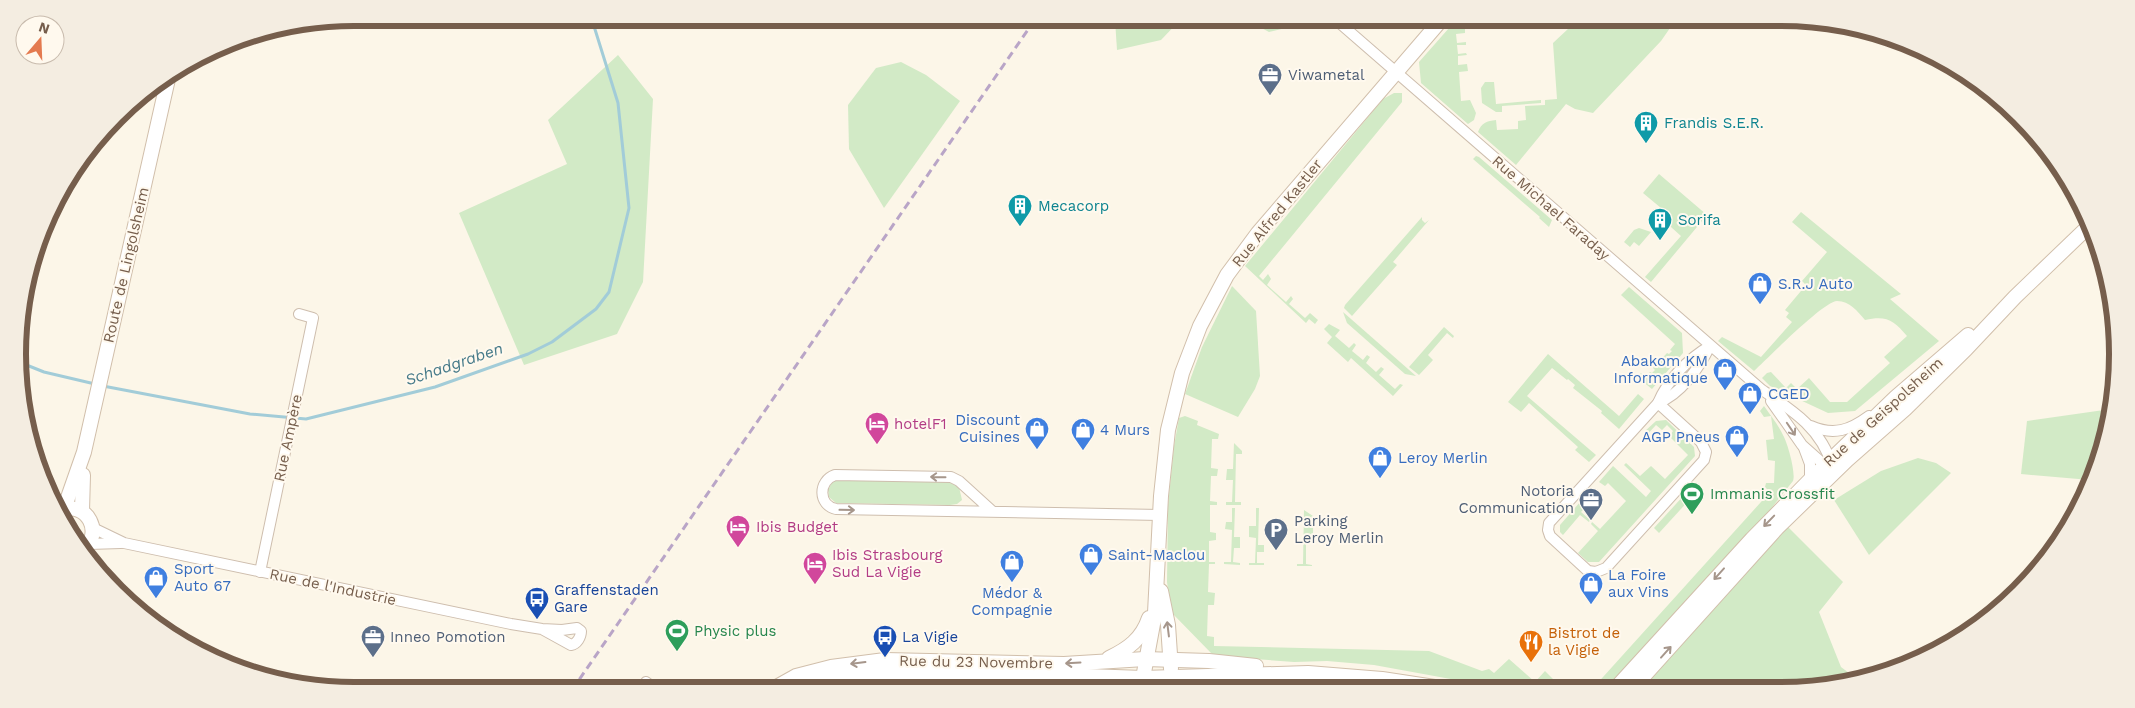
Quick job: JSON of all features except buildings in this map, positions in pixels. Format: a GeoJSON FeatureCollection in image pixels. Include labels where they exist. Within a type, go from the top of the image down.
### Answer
{"type":"FeatureCollection","features":[{"type":"Feature","properties":{"kind":"main road","name":"Rue Alfred Kastler"},"geometry":{"type":"LineString","coordinates":[[1143,678],[1155,613],[1160,515],[1168,430],[1188,355],[1214,298],[1234,265],[1258,233],[1436,26]]}},
{"type":"Feature","properties":{"kind":"main road","name":"Route de Lingolsheim"},"geometry":{"type":"LineString","coordinates":[[84,452],[167,85]]}},
{"type":"Feature","properties":{"kind":"main road","name":"Rue de Geispolsheim"},"geometry":{"type":"LineString","coordinates":[[1621,682],[1752,538],[1810,480],[1912,402],[2015,297],[2084,230]]}},
{"type":"Feature","properties":{"kind":"main road","name":"Rue de Geispolsheim"},"geometry":{"type":"LineString","coordinates":[[1638,682],[1778,528],[1830,466],[1896,397],[2015,297]]}},
{"type":"Feature","properties":{"kind":"main road"},"geometry":{"type":"LineString","coordinates":[[64,507],[84,452]]}},
{"type":"Feature","properties":{"kind":"main road"},"geometry":{"type":"LineString","coordinates":[[82,511],[84,452]]}},
{"type":"Feature","properties":{"kind":"main road"},"geometry":{"type":"LineString","coordinates":[[65,509],[70,508],[82,511],[91,522],[93,528],[87,544]]}},
{"type":"Feature","properties":{"kind":"main road","name":"Rue Alfred Kastler"},"geometry":{"type":"LineString","coordinates":[[1157,576],[1166,613],[1172,660],[1171,677]]}},
{"type":"Feature","properties":{"kind":"main road"},"geometry":{"type":"LineString","coordinates":[[1105,661],[1128,648],[1144,632],[1155,601]]}},
{"type":"Feature","properties":{"kind":"main road","name":"Rue du 23 Novembre"},"geometry":{"type":"LineString","coordinates":[[785,682],[796,676],[831,667],[885,660],[1064,664],[1145,659],[1193,660],[1308,673]]}},
{"type":"Feature","properties":{"kind":"main road"},"geometry":{"type":"LineString","coordinates":[[820,682],[875,674],[1102,675],[1143,678],[1191,678],[1240,673],[1308,673],[1401,682]]}},
{"type":"Feature","properties":{"kind":"street","name":"Rue Michael Faraday"},"geometry":{"type":"LineString","coordinates":[[1344,26],[1395,73],[1710,346],[1762,390],[1809,425],[1819,438],[1830,466]]}},
{"type":"Feature","properties":{"kind":"street","name":"Rue Ampère"},"geometry":{"type":"LineString","coordinates":[[260,572],[313,318],[299,314]]}},
{"type":"Feature","properties":{"kind":"street"},"geometry":{"type":"LineString","coordinates":[[1658,404],[1701,442],[1706,452],[1704,460],[1606,568],[1596,572],[1588,571],[1550,536],[1548,530],[1549,522],[1658,404],[1674,377],[1692,358],[1710,346]]}},
{"type":"Feature","properties":{"kind":"street","name":"Rue Michael Faraday"},"geometry":{"type":"LineString","coordinates":[[1762,390],[1802,444],[1810,464],[1810,480]]}},
{"type":"Feature","properties":{"kind":"street","name":"Rue Michael Faraday"},"geometry":{"type":"LineString","coordinates":[[1809,425],[1827,431],[1844,430],[1861,422],[1896,397]]}},
{"type":"Feature","properties":{"kind":"street","name":"Rue Michael Faraday"},"geometry":{"type":"LineString","coordinates":[[1802,444],[1830,466]]}},
{"type":"Feature","properties":{"kind":"street"},"geometry":{"type":"LineString","coordinates":[[992,511],[959,481],[951,477],[835,475],[827,479],[823,485],[826,504],[829,508],[836,509],[1160,515]]}},
{"type":"Feature","properties":{"kind":"street","name":"Rue de l'Industrie"},"geometry":{"type":"LineString","coordinates":[[93,528],[124,543],[542,629]]}},
{"type":"Feature","properties":{"kind":"street","name":"Rue de l'Industrie"},"geometry":{"type":"LineString","coordinates":[[89,547],[124,543]]}},
{"type":"Feature","properties":{"kind":"green space"},"geometry":{"type":"Polygon","coordinates":[[[1115,26],[1174,26],[1161,40],[1117,50],[1115,26]]]}},
{"type":"Feature","properties":{"kind":"green space"},"geometry":{"type":"Polygon","coordinates":[[[1258,26],[1291,26],[1290,27],[1269,32],[1258,26]]]}},
{"type":"Feature","properties":{"kind":"green space"},"geometry":{"type":"Polygon","coordinates":[[[1451,26],[1465,26],[1465,33],[1456,34],[1457,43],[1466,42],[1466,45],[1457,45],[1458,54],[1466,53],[1467,55],[1458,56],[1458,65],[1467,64],[1468,71],[1459,72],[1461,101],[1470,100],[1476,113],[1474,120],[1468,124],[1421,83],[1419,62],[1451,26]]]}},
{"type":"Feature","properties":{"kind":"green space"},"geometry":{"type":"Polygon","coordinates":[[[1569,26],[1671,26],[1661,41],[1593,113],[1575,109],[1566,104],[1516,165],[1478,132],[1485,123],[1496,120],[1497,130],[1518,129],[1518,121],[1526,120],[1525,106],[1545,105],[1545,100],[1557,99],[1553,43],[1569,28],[1569,26]]]}},
{"type":"Feature","properties":{"kind":"green space"},"geometry":{"type":"Polygon","coordinates":[[[618,55],[653,99],[643,282],[617,334],[524,365],[459,213],[567,164],[548,120],[618,55]]]}},
{"type":"Feature","properties":{"kind":"green space"},"geometry":{"type":"Polygon","coordinates":[[[901,62],[926,75],[960,101],[884,208],[849,149],[848,105],[876,68],[901,62]]]}},
{"type":"Feature","properties":{"kind":"green space"},"geometry":{"type":"Polygon","coordinates":[[[1485,82],[1494,82],[1496,104],[1541,100],[1541,103],[1502,106],[1502,112],[1496,112],[1482,103],[1481,88],[1485,82]]]}},
{"type":"Feature","properties":{"kind":"green space"},"geometry":{"type":"Polygon","coordinates":[[[1394,93],[1402,93],[1402,102],[1259,276],[1263,280],[1268,274],[1271,279],[1267,285],[1286,302],[1291,296],[1293,299],[1289,304],[1305,318],[1310,313],[1318,320],[1315,324],[1309,319],[1306,323],[1245,266],[1383,99],[1394,93]]]}},
{"type":"Feature","properties":{"kind":"green space"},"geometry":{"type":"Polygon","coordinates":[[[1476,156],[1552,220],[1549,227],[1473,159],[1476,156]]]}},
{"type":"Feature","properties":{"kind":"green space"},"geometry":{"type":"Polygon","coordinates":[[[1659,174],[1707,215],[1651,282],[1645,277],[1681,236],[1662,219],[1667,213],[1643,193],[1659,174]]]}},
{"type":"Feature","properties":{"kind":"green space"},"geometry":{"type":"Polygon","coordinates":[[[1801,212],[1901,294],[1890,299],[1939,341],[1855,411],[1828,413],[1770,386],[1762,378],[1771,372],[1786,388],[1791,383],[1797,389],[1809,378],[1830,402],[1847,402],[1890,363],[1884,357],[1907,336],[1889,320],[1879,318],[1865,320],[1853,307],[1842,301],[1837,301],[1820,310],[1808,320],[1754,371],[1718,341],[1722,337],[1761,357],[1792,322],[1786,317],[1789,313],[1785,310],[1806,285],[1802,281],[1827,252],[1792,222],[1801,212]]]}},
{"type":"Feature","properties":{"kind":"green space"},"geometry":{"type":"Polygon","coordinates":[[[1422,217],[1425,223],[1429,220],[1393,262],[1397,265],[1352,316],[1344,308],[1345,305],[1422,217]]]}},
{"type":"Feature","properties":{"kind":"green space"},"geometry":{"type":"Polygon","coordinates":[[[1639,228],[1651,232],[1639,246],[1634,242],[1630,247],[1624,242],[1634,230],[1639,228]]]}},
{"type":"Feature","properties":{"kind":"green space"},"geometry":{"type":"Polygon","coordinates":[[[1232,286],[1256,311],[1260,376],[1255,389],[1238,417],[1185,394],[1202,347],[1232,286]]]}},
{"type":"Feature","properties":{"kind":"green space"},"geometry":{"type":"Polygon","coordinates":[[[1629,287],[1682,333],[1683,353],[1652,389],[1637,377],[1641,373],[1646,377],[1650,372],[1652,373],[1655,370],[1653,368],[1667,353],[1669,354],[1672,351],[1670,350],[1675,344],[1621,295],[1629,287]]]}},
{"type":"Feature","properties":{"kind":"green space"},"geometry":{"type":"Polygon","coordinates":[[[1343,312],[1416,376],[1405,374],[1347,323],[1343,312]]]}},
{"type":"Feature","properties":{"kind":"green space"},"geometry":{"type":"Polygon","coordinates":[[[1329,324],[1340,330],[1335,336],[1349,348],[1354,343],[1356,345],[1352,351],[1363,360],[1367,355],[1370,357],[1366,363],[1376,372],[1381,367],[1384,369],[1379,375],[1395,389],[1400,384],[1403,385],[1393,396],[1351,358],[1348,362],[1327,343],[1332,337],[1324,329],[1329,324]]]}},
{"type":"Feature","properties":{"kind":"green space"},"geometry":{"type":"Polygon","coordinates":[[[1444,327],[1454,336],[1453,338],[1447,333],[1428,355],[1433,360],[1419,375],[1409,367],[1444,327]]]}},
{"type":"Feature","properties":{"kind":"green space"},"geometry":{"type":"Polygon","coordinates":[[[1548,354],[1619,416],[1638,394],[1644,399],[1619,429],[1601,413],[1602,411],[1573,388],[1575,385],[1552,368],[1527,396],[1596,455],[1589,462],[1575,450],[1578,447],[1529,403],[1521,412],[1508,402],[1548,354]]]}},
{"type":"Feature","properties":{"kind":"green space"},"geometry":{"type":"Polygon","coordinates":[[[1764,406],[1771,416],[1764,417],[1760,411],[1764,406]]]}},
{"type":"Feature","properties":{"kind":"green space"},"geometry":{"type":"Polygon","coordinates":[[[2104,410],[2098,439],[2084,479],[2021,474],[2027,421],[2104,410]]]}},
{"type":"Feature","properties":{"kind":"green space"},"geometry":{"type":"Polygon","coordinates":[[[1185,416],[1198,421],[1197,425],[1219,434],[1218,439],[1212,439],[1211,468],[1218,469],[1217,476],[1211,476],[1210,501],[1217,502],[1217,505],[1210,505],[1210,532],[1216,533],[1216,540],[1209,541],[1209,562],[1215,562],[1215,564],[1209,564],[1208,592],[1215,593],[1214,605],[1208,605],[1207,636],[1214,637],[1214,646],[1429,651],[1482,671],[1489,669],[1494,673],[1509,659],[1535,682],[1467,682],[1374,665],[1327,661],[1294,662],[1227,657],[1212,654],[1171,612],[1167,582],[1168,505],[1179,418],[1185,416]]]}},
{"type":"Feature","properties":{"kind":"green space"},"geometry":{"type":"Polygon","coordinates":[[[1771,416],[1786,441],[1793,466],[1793,481],[1758,525],[1613,682],[1599,682],[1770,492],[1765,487],[1766,483],[1774,483],[1775,461],[1768,460],[1766,440],[1774,439],[1771,416]]]}},
{"type":"Feature","properties":{"kind":"green space"},"geometry":{"type":"Polygon","coordinates":[[[1666,420],[1694,447],[1695,456],[1599,562],[1588,562],[1578,553],[1598,531],[1591,524],[1592,522],[1600,529],[1626,501],[1608,483],[1605,486],[1599,482],[1613,466],[1646,497],[1651,491],[1624,465],[1626,463],[1640,476],[1651,466],[1665,479],[1688,455],[1669,436],[1673,431],[1667,425],[1662,430],[1656,425],[1643,439],[1644,432],[1656,421],[1666,420]]]}},
{"type":"Feature","properties":{"kind":"green space"},"geometry":{"type":"Polygon","coordinates":[[[1234,443],[1242,451],[1242,454],[1236,454],[1235,502],[1241,502],[1241,505],[1226,505],[1226,502],[1232,502],[1233,480],[1226,480],[1227,469],[1233,469],[1234,443]]]}},
{"type":"Feature","properties":{"kind":"green space"},"geometry":{"type":"Polygon","coordinates":[[[1918,458],[1936,463],[1951,473],[1869,555],[1834,500],[1881,471],[1918,458]]]}},
{"type":"Feature","properties":{"kind":"green space"},"geometry":{"type":"Polygon","coordinates":[[[838,480],[948,482],[959,487],[962,500],[957,504],[950,505],[836,503],[829,497],[828,490],[832,482],[838,480]]]}},
{"type":"Feature","properties":{"kind":"green space"},"geometry":{"type":"Polygon","coordinates":[[[1588,493],[1594,498],[1581,512],[1590,520],[1589,522],[1580,515],[1563,535],[1560,532],[1560,525],[1588,493]]]}},
{"type":"Feature","properties":{"kind":"green space"},"geometry":{"type":"Polygon","coordinates":[[[1686,493],[1691,498],[1659,533],[1654,528],[1686,493]]]}},
{"type":"Feature","properties":{"kind":"green space"},"geometry":{"type":"Polygon","coordinates":[[[1232,508],[1235,508],[1234,537],[1240,537],[1240,548],[1234,548],[1233,562],[1240,563],[1240,565],[1224,564],[1224,562],[1231,562],[1232,530],[1225,529],[1226,522],[1232,522],[1232,508]]]}},
{"type":"Feature","properties":{"kind":"green space"},"geometry":{"type":"Polygon","coordinates":[[[1256,508],[1259,508],[1258,545],[1264,545],[1264,552],[1257,552],[1257,563],[1264,563],[1264,565],[1249,565],[1249,563],[1255,563],[1256,538],[1249,537],[1249,526],[1256,526],[1256,508]]]}},
{"type":"Feature","properties":{"kind":"green space"},"geometry":{"type":"Polygon","coordinates":[[[1304,510],[1313,516],[1313,535],[1306,535],[1306,564],[1312,566],[1297,566],[1297,564],[1303,564],[1304,510]]]}},
{"type":"Feature","properties":{"kind":"green space"},"geometry":{"type":"Polygon","coordinates":[[[1788,527],[1843,582],[1819,612],[1841,667],[1850,674],[1824,679],[1781,682],[1645,682],[1788,527]]]}},
{"type":"Feature","properties":{"kind":"green space"},"geometry":{"type":"Polygon","coordinates":[[[1545,671],[1556,682],[1535,682],[1545,671]]]}},
{"type":"Feature","properties":{"kind":"waterway","name":"Schadgraben"},"geometry":{"type":"LineString","coordinates":[[103,386],[250,414],[306,419],[435,387],[528,354],[552,342],[596,309],[609,292],[629,208],[618,103],[594,26]]}},
{"type":"Feature","properties":{"kind":"waterway","name":"Schadgraben"},"geometry":{"type":"LineString","coordinates":[[27,365],[44,372],[95,384]]}},
{"type":"Feature","properties":{"kind":"railway"},"geometry":{"type":"LineString","coordinates":[[578,682],[1031,26]]}},
{"type":"Feature","properties":{"kind":"place","name":"Viwametal"},"geometry":{"type":"Point","coordinates":[1270,96]}},
{"type":"Feature","properties":{"kind":"place","name":"Frandis S.E.R."},"geometry":{"type":"Point","coordinates":[1646,144]}},
{"type":"Feature","properties":{"kind":"place","name":"Mecacorp"},"geometry":{"type":"Point","coordinates":[1020,227]}},
{"type":"Feature","properties":{"kind":"place","name":"Sorifa"},"geometry":{"type":"Point","coordinates":[1660,241]}},
{"type":"Feature","properties":{"kind":"place","name":"S.R.J Auto"},"geometry":{"type":"Point","coordinates":[1760,305]}},
{"type":"Feature","properties":{"kind":"place","name":"Abakom KM Informatique"},"geometry":{"type":"Point","coordinates":[1725,391]}},
{"type":"Feature","properties":{"kind":"place","name":"CGED"},"geometry":{"type":"Point","coordinates":[1750,415]}},
{"type":"Feature","properties":{"kind":"place","name":"hotelF1"},"geometry":{"type":"Point","coordinates":[877,445]}},
{"type":"Feature","properties":{"kind":"place","name":"Discount Cuisines"},"geometry":{"type":"Point","coordinates":[1037,450]}},
{"type":"Feature","properties":{"kind":"place","name":"4 Murs"},"geometry":{"type":"Point","coordinates":[1083,451]}},
{"type":"Feature","properties":{"kind":"place","name":"AGP Pneus"},"geometry":{"type":"Point","coordinates":[1737,458]}},
{"type":"Feature","properties":{"kind":"place","name":"Leroy Merlin"},"geometry":{"type":"Point","coordinates":[1380,479]}},
{"type":"Feature","properties":{"kind":"place","name":"Immanis Crossfit"},"geometry":{"type":"Point","coordinates":[1692,515]}},
{"type":"Feature","properties":{"kind":"place","name":"Notoria Communication"},"geometry":{"type":"Point","coordinates":[1591,521]}},
{"type":"Feature","properties":{"kind":"place","name":"Ibis Budget"},"geometry":{"type":"Point","coordinates":[738,548]}},
{"type":"Feature","properties":{"kind":"place","name":"Parking Leroy Merlin"},"geometry":{"type":"Point","coordinates":[1276,551]}},
{"type":"Feature","properties":{"kind":"place","name":"Saint-Maclou"},"geometry":{"type":"Point","coordinates":[1091,576]}},
{"type":"Feature","properties":{"kind":"place","name":"Médor & Compagnie"},"geometry":{"type":"Point","coordinates":[1012,583]}},
{"type":"Feature","properties":{"kind":"place","name":"Ibis Strasbourg Sud La Vigie"},"geometry":{"type":"Point","coordinates":[815,585]}},
{"type":"Feature","properties":{"kind":"place","name":"Sport Auto 67"},"geometry":{"type":"Point","coordinates":[156,599]}},
{"type":"Feature","properties":{"kind":"place","name":"La Foire aux Vins"},"geometry":{"type":"Point","coordinates":[1591,605]}},
{"type":"Feature","properties":{"kind":"place","name":"Graffenstaden Gare"},"geometry":{"type":"Point","coordinates":[537,620]}},
{"type":"Feature","properties":{"kind":"place","name":"Physic plus"},"geometry":{"type":"Point","coordinates":[677,652]}},
{"type":"Feature","properties":{"kind":"place","name":"Inneo Pomotion"},"geometry":{"type":"Point","coordinates":[373,658]}},
{"type":"Feature","properties":{"kind":"place","name":"La Vigie"},"geometry":{"type":"Point","coordinates":[885,658]}},
{"type":"Feature","properties":{"kind":"place","name":"Bistrot de la Vigie"},"geometry":{"type":"Point","coordinates":[1531,663]}}]}
